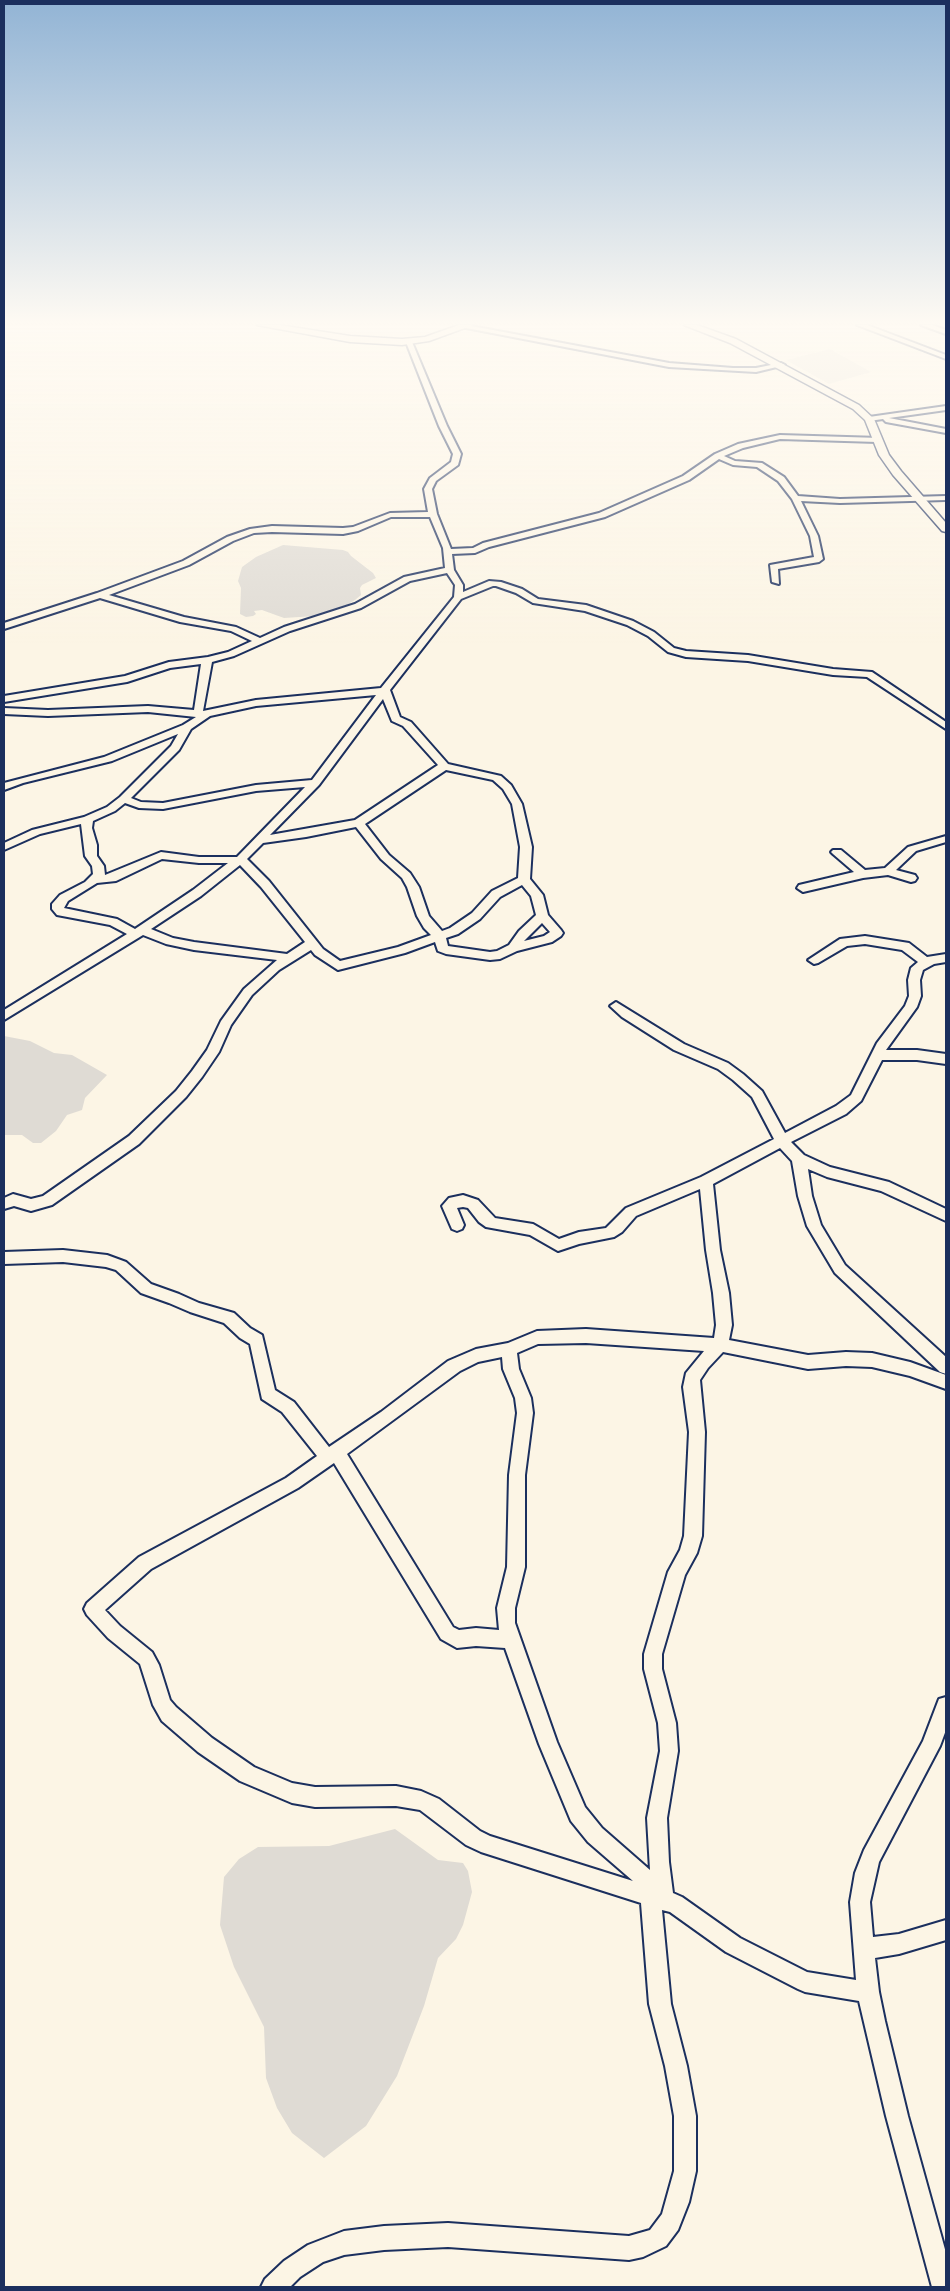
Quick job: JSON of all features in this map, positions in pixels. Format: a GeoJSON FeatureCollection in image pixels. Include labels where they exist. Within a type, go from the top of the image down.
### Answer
{"type":"FeatureCollection","features":[{"type":"Feature","properties":{"kind":"main road"},"geometry":{"type":"LineString","coordinates":[[876,432],[884,455],[917,498],[946,529]]}},
{"type":"Feature","properties":{"kind":"street"},"geometry":{"type":"LineString","coordinates":[[446,432],[458,454],[455,463],[430,484],[428,489],[433,514],[448,552],[450,570],[458,585],[458,597]]}},
{"type":"Feature","properties":{"kind":"street"},"geometry":{"type":"LineString","coordinates":[[448,552],[475,550],[486,545],[602,515],[686,478],[718,456],[741,446],[780,437],[877,440]]}},
{"type":"Feature","properties":{"kind":"street"},"geometry":{"type":"LineString","coordinates":[[718,456],[733,463],[754,464],[766,468],[782,479],[796,498],[814,536],[820,558],[773,566],[776,582]]}},
{"type":"Feature","properties":{"kind":"street"},"geometry":{"type":"LineString","coordinates":[[796,498],[859,501],[946,498]]}},
{"type":"Feature","properties":{"kind":"street"},"geometry":{"type":"LineString","coordinates":[[4,626],[100,595],[192,561],[230,539],[253,531],[272,529],[343,532],[390,515],[433,514]]}},
{"type":"Feature","properties":{"kind":"street"},"geometry":{"type":"LineString","coordinates":[[4,699],[127,678],[169,665],[208,660],[238,651],[292,627],[358,606],[407,579],[450,570]]}},
{"type":"Feature","properties":{"kind":"street"},"geometry":{"type":"LineString","coordinates":[[4,1016],[139,932],[197,893],[240,860],[315,783],[347,738],[458,597],[492,583],[519,591],[536,601],[586,608],[630,623],[677,652],[694,655],[748,658],[874,676],[946,726]]}},
{"type":"Feature","properties":{"kind":"street"},"geometry":{"type":"LineString","coordinates":[[100,595],[183,620],[233,629],[260,641]]}},
{"type":"Feature","properties":{"kind":"street"},"geometry":{"type":"LineString","coordinates":[[4,787],[16,782],[108,759],[187,727],[202,714],[205,665],[208,660]]}},
{"type":"Feature","properties":{"kind":"street"},"geometry":{"type":"LineString","coordinates":[[4,711],[58,713],[148,709],[202,714],[256,703],[385,691]]}},
{"type":"Feature","properties":{"kind":"street"},"geometry":{"type":"LineString","coordinates":[[359,823],[385,857],[406,876],[428,926],[440,936],[442,948],[450,952],[490,956],[500,955],[513,948],[548,939],[556,934],[557,932],[542,916],[537,895],[524,880],[526,857],[524,831],[516,804],[506,787],[491,776],[444,766],[407,724],[396,719],[385,691]]}},
{"type":"Feature","properties":{"kind":"street"},"geometry":{"type":"LineString","coordinates":[[4,847],[36,832],[88,819],[110,809],[124,799],[175,748],[187,727]]}},
{"type":"Feature","properties":{"kind":"street"},"geometry":{"type":"LineString","coordinates":[[260,840],[306,834],[359,823],[444,766]]}},
{"type":"Feature","properties":{"kind":"street"},"geometry":{"type":"LineString","coordinates":[[4,780],[16,782]]}},
{"type":"Feature","properties":{"kind":"street"},"geometry":{"type":"LineString","coordinates":[[124,799],[139,805],[163,806],[256,788],[315,783]]}},
{"type":"Feature","properties":{"kind":"street"},"geometry":{"type":"LineString","coordinates":[[88,819],[86,828],[91,856],[100,872],[95,880]]}},
{"type":"Feature","properties":{"kind":"street"},"geometry":{"type":"LineString","coordinates":[[888,871],[912,849],[927,843],[946,839]]}},
{"type":"Feature","properties":{"kind":"street"},"geometry":{"type":"LineString","coordinates":[[837,852],[863,874]]}},
{"type":"Feature","properties":{"kind":"street"},"geometry":{"type":"LineString","coordinates":[[290,958],[194,946],[170,941],[113,922],[65,913],[58,909],[59,902],[95,880],[112,878],[161,855],[204,860],[240,860],[265,884],[319,952],[338,966],[401,950],[440,936],[469,922],[496,894],[524,880]]}},
{"type":"Feature","properties":{"kind":"street"},"geometry":{"type":"LineString","coordinates":[[803,888],[863,874],[888,871],[911,878]]}},
{"type":"Feature","properties":{"kind":"street"},"geometry":{"type":"LineString","coordinates":[[513,948],[523,934],[542,916]]}},
{"type":"Feature","properties":{"kind":"street"},"geometry":{"type":"LineString","coordinates":[[814,960],[844,942],[865,940],[905,946],[918,954],[925,962]]}},
{"type":"Feature","properties":{"kind":"street"},"geometry":{"type":"LineString","coordinates":[[4,1204],[13,1200],[31,1205],[47,1201],[134,1140],[181,1094],[197,1074],[213,1052],[225,1024],[248,992],[275,967],[312,943]]}},
{"type":"Feature","properties":{"kind":"street"},"geometry":{"type":"LineString","coordinates":[[457,1225],[449,1206],[454,1202],[468,1201],[491,1223],[533,1230],[560,1245],[579,1238],[614,1231],[631,1212],[706,1182],[782,1142],[853,1102],[860,1092],[877,1055],[912,1007],[915,996],[916,972],[925,962],[946,958]]}},
{"type":"Feature","properties":{"kind":"street"},"geometry":{"type":"LineString","coordinates":[[616,1006],[679,1047],[723,1066],[738,1077],[760,1099],[782,1142],[799,1159],[827,1172],[884,1186],[946,1215]]}},
{"type":"Feature","properties":{"kind":"street"},"geometry":{"type":"LineString","coordinates":[[877,1055],[917,1055],[946,1059]]}},
{"type":"Feature","properties":{"kind":"street"},"geometry":{"type":"LineString","coordinates":[[799,1159],[804,1196],[814,1226],[840,1269],[849,1279],[871,1295],[946,1368]]}},
{"type":"Feature","properties":{"kind":"street"},"geometry":{"type":"LineString","coordinates":[[273,2287],[292,2269],[316,2253],[344,2243],[368,2240],[448,2235],[629,2248],[643,2245],[658,2238],[670,2222],[678,2202],[684,2171],[686,2146],[685,2116],[660,2004],[657,1818],[669,1746],[667,1722],[652,1661],[677,1572],[688,1553],[693,1536],[697,1432],[691,1387],[692,1378],[702,1363],[720,1345],[724,1325],[721,1292],[712,1250],[706,1182]]}},
{"type":"Feature","properties":{"kind":"street"},"geometry":{"type":"LineString","coordinates":[[4,1258],[63,1256],[107,1261],[121,1266],[151,1291],[228,1318],[245,1333],[257,1340],[268,1394],[288,1407],[332,1454],[448,1633],[457,1639],[511,1640]]}},
{"type":"Feature","properties":{"kind":"street"},"geometry":{"type":"LineString","coordinates":[[868,1992],[805,1982],[733,1945],[687,1910],[658,1897],[488,1845],[473,1838],[432,1806],[421,1801],[396,1796],[315,1797],[292,1793],[247,1774],[180,1725],[162,1705],[150,1665],[146,1658],[114,1632],[93,1608],[145,1563],[292,1483],[454,1366],[476,1356],[509,1349],[537,1338],[566,1336],[720,1345],[796,1360],[822,1362],[857,1359],[872,1360],[946,1382]]}},
{"type":"Feature","properties":{"kind":"street"},"geometry":{"type":"LineString","coordinates":[[509,1349],[511,1370],[525,1405],[517,1475],[516,1567],[506,1614],[511,1640],[558,1770],[578,1814],[603,1844],[646,1879],[658,1897]]}},
{"type":"Feature","properties":{"kind":"street"},"geometry":{"type":"LineString","coordinates":[[944,2287],[897,2116],[868,1992],[860,1902],[865,1873],[878,1843],[918,1774],[946,1706]]}},
{"type":"Feature","properties":{"kind":"street"},"geometry":{"type":"LineString","coordinates":[[863,1949],[899,1944],[946,1930]]}},
{"type":"Feature","properties":{"kind":"shaded area"},"geometry":{"type":"Polygon","coordinates":[[[283,545],[343,550],[373,573],[376,578],[362,585],[360,588],[361,595],[355,600],[340,609],[316,616],[284,618],[262,610],[254,611],[256,614],[253,616],[246,617],[240,614],[241,588],[238,581],[242,567],[256,557],[283,545]]]}},
{"type":"Feature","properties":{"kind":"shaded area"},"geometry":{"type":"Polygon","coordinates":[[[4,1036],[30,1041],[54,1053],[72,1055],[107,1075],[85,1098],[82,1110],[67,1115],[56,1131],[41,1143],[33,1143],[22,1135],[4,1135],[4,1036]]]}},
{"type":"Feature","properties":{"kind":"shaded area"},"geometry":{"type":"Polygon","coordinates":[[[395,1829],[438,1860],[463,1863],[468,1871],[472,1892],[463,1925],[456,1939],[438,1958],[424,2006],[397,2076],[366,2126],[324,2158],[292,2133],[277,2108],[266,2078],[264,2027],[234,1967],[220,1925],[224,1877],[239,1859],[258,1847],[329,1846],[395,1829]]]}}]}
